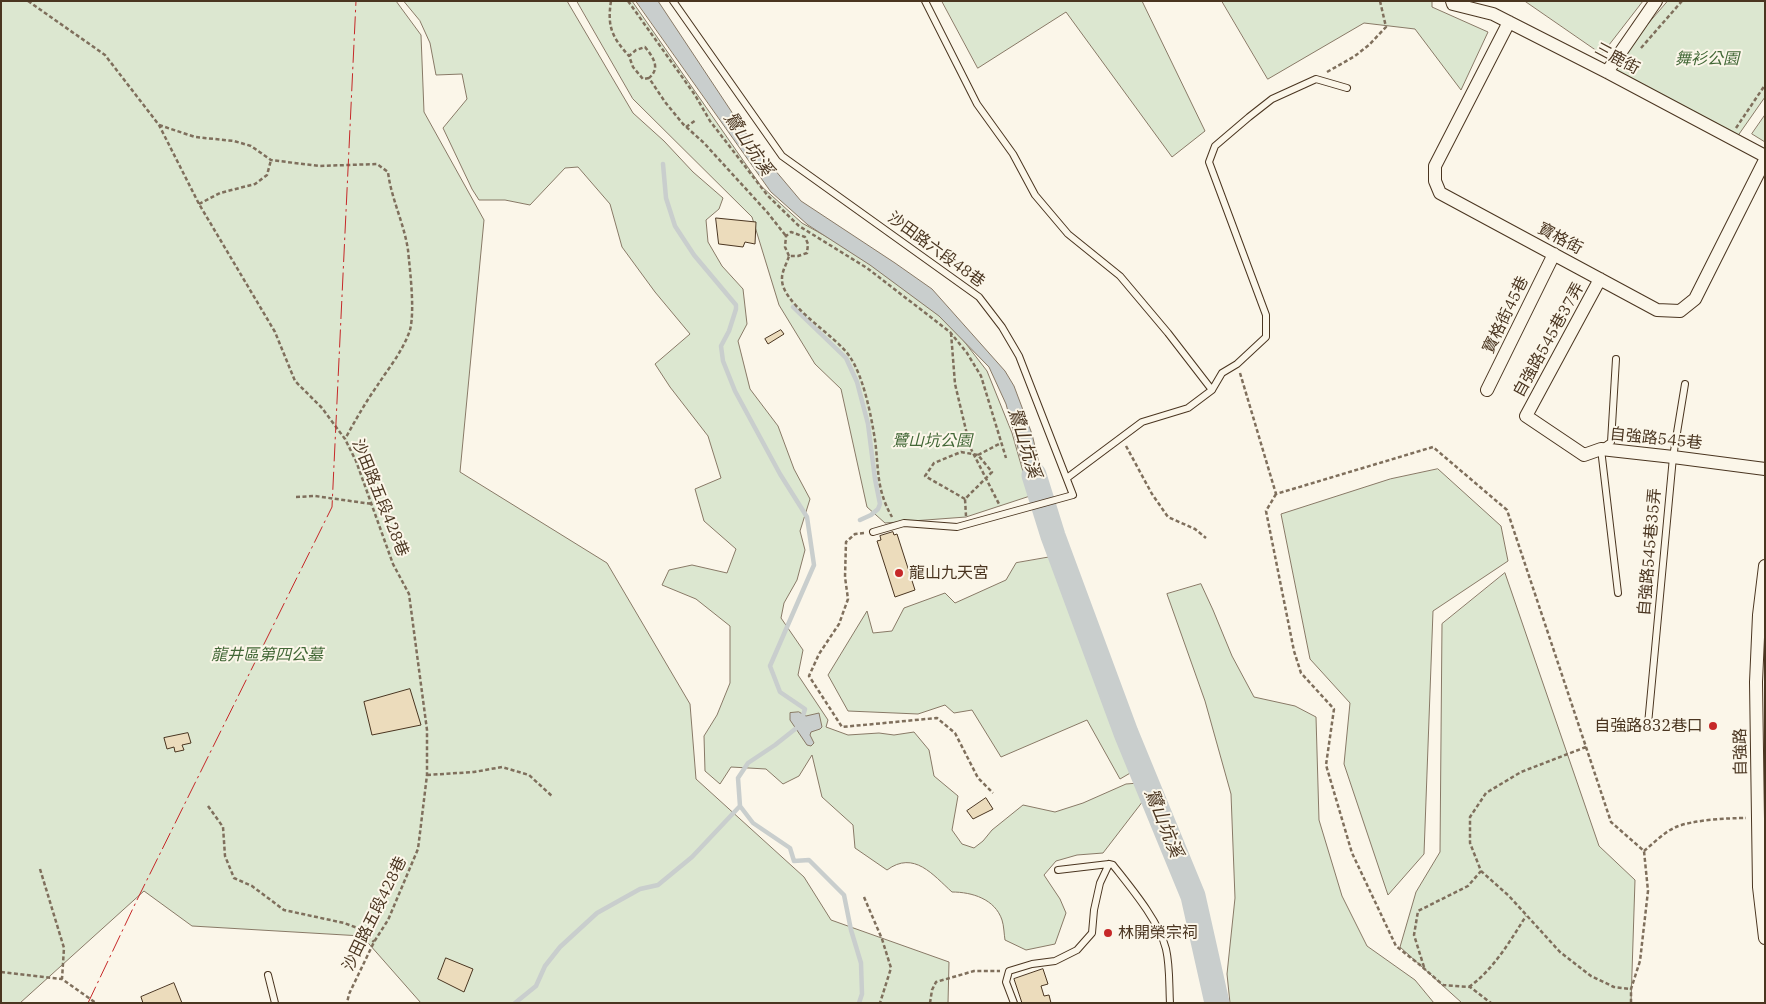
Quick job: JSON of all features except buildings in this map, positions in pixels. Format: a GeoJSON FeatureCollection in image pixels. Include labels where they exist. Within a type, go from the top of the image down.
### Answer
{"type":"FeatureCollection","features":[{"type":"Feature","properties":{"kind":"street","name":"三鹿街"},"geometry":{"type":"LineString","coordinates":[[1452,1],[1452,4],[1493,14],[1765,156]]}},
{"type":"Feature","properties":{"kind":"street"},"geometry":{"type":"LineString","coordinates":[[1607,72],[1656,1]]}},
{"type":"Feature","properties":{"kind":"street","name":"寶格街"},"geometry":{"type":"LineString","coordinates":[[1509,22],[1435,166],[1435,181],[1440,193],[1657,310],[1680,311],[1695,299],[1765,160]]}},
{"type":"Feature","properties":{"kind":"street","name":"寶格街45巷"},"geometry":{"type":"LineString","coordinates":[[1487,390],[1554,254]]}},
{"type":"Feature","properties":{"kind":"street","name":"自強路545巷37弄"},"geometry":{"type":"LineString","coordinates":[[1526,416],[1600,279]]}},
{"type":"Feature","properties":{"kind":"street","name":"自強路545巷"},"geometry":{"type":"LineString","coordinates":[[1526,416],[1584,455],[1601,450],[1765,469]]}},
{"type":"Feature","properties":{"kind":"street","name":"自強路"},"geometry":{"type":"LineString","coordinates":[[1764,572],[1759,615],[1756,682],[1761,802],[1758,818],[1759,887],[1765,938]]}},
{"type":"Feature","properties":{"kind":"lane","name":"沙田路六段48巷"},"geometry":{"type":"LineString","coordinates":[[673,1],[782,156],[979,297],[1002,327],[1019,356],[1073,495],[957,527],[904,523],[872,532]]}},
{"type":"Feature","properties":{"kind":"lane"},"geometry":{"type":"LineString","coordinates":[[925,1],[977,104],[1014,154],[1035,196],[1068,234],[1120,276],[1168,333],[1212,390]]}},
{"type":"Feature","properties":{"kind":"lane"},"geometry":{"type":"LineString","coordinates":[[1067,478],[1142,422],[1188,408],[1212,390],[1222,373],[1237,364],[1266,337],[1266,315],[1209,162],[1215,146],[1272,99],[1316,79],[1347,88]]}},
{"type":"Feature","properties":{"kind":"lane"},"geometry":{"type":"LineString","coordinates":[[1601,450],[1611,442],[1616,359]]}},
{"type":"Feature","properties":{"kind":"lane","name":"自強路545巷35弄"},"geometry":{"type":"LineString","coordinates":[[1648,724],[1673,457],[1685,384]]}},
{"type":"Feature","properties":{"kind":"lane","name":"自強路545巷35弄"},"geometry":{"type":"LineString","coordinates":[[1601,450],[1618,593]]}},
{"type":"Feature","properties":{"kind":"lane"},"geometry":{"type":"LineString","coordinates":[[1014,1003],[1006,982],[1008,971],[1055,960],[1077,950],[1092,933],[1094,910],[1100,882],[1109,864]]}},
{"type":"Feature","properties":{"kind":"lane"},"geometry":{"type":"LineString","coordinates":[[1058,870],[1114,864],[1141,901],[1159,931],[1166,949],[1170,1003]]}},
{"type":"Feature","properties":{"kind":"lane"},"geometry":{"type":"LineString","coordinates":[[268,975],[275,1003]]}},
{"type":"Feature","properties":{"kind":"path","name":"沙田路五段428巷"},"geometry":{"type":"LineString","coordinates":[[28,1],[105,55],[159,125],[199,204],[275,332],[295,380],[322,408],[345,439],[356,460],[393,564],[409,594],[427,730],[426,775],[418,849],[388,920],[374,942],[348,994],[347,1003]]}},
{"type":"Feature","properties":{"kind":"path"},"geometry":{"type":"LineString","coordinates":[[611,1],[608,18],[611,30],[618,44],[629,56],[633,67],[643,79],[649,78],[654,74],[656,68],[654,58],[646,47],[636,50],[629,56]]}},
{"type":"Feature","properties":{"kind":"path"},"geometry":{"type":"LineString","coordinates":[[628,1],[695,95],[710,121],[768,196],[802,228],[867,268],[950,332],[967,353],[981,376],[1006,458]]}},
{"type":"Feature","properties":{"kind":"path"},"geometry":{"type":"LineString","coordinates":[[1308,82],[1355,56],[1369,45],[1386,27],[1380,1]]}},
{"type":"Feature","properties":{"kind":"path"},"geometry":{"type":"LineString","coordinates":[[1639,51],[1682,1]]}},
{"type":"Feature","properties":{"kind":"path"},"geometry":{"type":"LineString","coordinates":[[649,78],[686,127],[704,143],[767,212],[786,236],[785,247],[789,256],[782,278],[786,294],[850,356],[860,380],[875,441],[878,478],[884,502],[896,525]]}},
{"type":"Feature","properties":{"kind":"path"},"geometry":{"type":"LineString","coordinates":[[1734,131],[1765,85]]}},
{"type":"Feature","properties":{"kind":"path"},"geometry":{"type":"LineString","coordinates":[[686,127],[696,120]]}},
{"type":"Feature","properties":{"kind":"path"},"geometry":{"type":"LineString","coordinates":[[159,125],[196,137],[234,141],[251,146],[271,160],[319,166],[377,164],[388,172],[389,187],[399,214],[408,249],[412,314],[409,330],[399,353],[362,409],[345,439]]}},
{"type":"Feature","properties":{"kind":"path"},"geometry":{"type":"LineString","coordinates":[[199,204],[220,193],[255,184],[267,175],[271,160]]}},
{"type":"Feature","properties":{"kind":"path"},"geometry":{"type":"LineString","coordinates":[[798,234],[802,228]]}},
{"type":"Feature","properties":{"kind":"path"},"geometry":{"type":"LineString","coordinates":[[786,236],[791,232],[798,234],[805,237],[808,244],[807,253],[789,256]]}},
{"type":"Feature","properties":{"kind":"path"},"geometry":{"type":"LineString","coordinates":[[950,332],[955,384],[970,447],[1004,514]]}},
{"type":"Feature","properties":{"kind":"path"},"geometry":{"type":"LineString","coordinates":[[1237,364],[1276,494]]}},
{"type":"Feature","properties":{"kind":"path"},"geometry":{"type":"LineString","coordinates":[[1122,438],[1152,494],[1168,517],[1195,529],[1206,538]]}},
{"type":"Feature","properties":{"kind":"path"},"geometry":{"type":"LineString","coordinates":[[965,500],[926,476],[934,463],[961,452],[978,455],[1001,443]]}},
{"type":"Feature","properties":{"kind":"path"},"geometry":{"type":"LineString","coordinates":[[1491,1003],[1470,987],[1443,985],[1396,946],[1352,853],[1326,766],[1334,709],[1302,673],[1294,651],[1266,511],[1276,494],[1433,447],[1506,510],[1611,822],[1644,851],[1648,891],[1640,961],[1631,989],[1631,1003]]}},
{"type":"Feature","properties":{"kind":"path"},"geometry":{"type":"LineString","coordinates":[[966,525],[965,500],[992,472],[978,455]]}},
{"type":"Feature","properties":{"kind":"path"},"geometry":{"type":"LineString","coordinates":[[296,496],[315,496],[372,504]]}},
{"type":"Feature","properties":{"kind":"path"},"geometry":{"type":"LineString","coordinates":[[872,532],[854,534],[846,542],[845,577],[848,599],[839,624],[819,654],[809,676],[842,727],[937,718],[954,733],[978,778],[993,793]]}},
{"type":"Feature","properties":{"kind":"path"},"geometry":{"type":"LineString","coordinates":[[1586,747],[1520,772],[1486,793],[1470,817],[1470,843],[1481,871],[1508,896],[1560,952],[1591,976],[1614,988],[1631,989]]}},
{"type":"Feature","properties":{"kind":"path"},"geometry":{"type":"LineString","coordinates":[[426,775],[474,772],[502,767],[529,775],[553,797]]}},
{"type":"Feature","properties":{"kind":"path"},"geometry":{"type":"LineString","coordinates":[[208,806],[223,827],[225,856],[234,878],[252,886],[284,910],[344,923],[363,930],[374,942]]}},
{"type":"Feature","properties":{"kind":"path"},"geometry":{"type":"LineString","coordinates":[[1644,851],[1660,837],[1676,827],[1730,818],[1758,818]]}},
{"type":"Feature","properties":{"kind":"path"},"geometry":{"type":"LineString","coordinates":[[40,870],[64,948],[62,979]]}},
{"type":"Feature","properties":{"kind":"path"},"geometry":{"type":"LineString","coordinates":[[1424,968],[1414,935],[1418,912],[1468,886],[1481,871]]}},
{"type":"Feature","properties":{"kind":"path"},"geometry":{"type":"LineString","coordinates":[[864,897],[882,939],[891,968],[880,1003]]}},
{"type":"Feature","properties":{"kind":"path"},"geometry":{"type":"LineString","coordinates":[[1470,987],[1485,974],[1498,958],[1526,915]]}},
{"type":"Feature","properties":{"kind":"path"},"geometry":{"type":"LineString","coordinates":[[930,1003],[932,990],[936,982],[974,971],[1008,971]]}},
{"type":"Feature","properties":{"kind":"path"},"geometry":{"type":"LineString","coordinates":[[1,972],[3,974],[62,979],[96,1003]]}},
{"type":"Feature","properties":{"kind":"green space","name":"龍井區第四公墓"},"geometry":{"type":"Polygon","coordinates":[[[1,1],[396,1],[421,35],[424,112],[484,220],[460,472],[607,563],[690,704],[696,779],[804,877],[831,920],[949,962],[948,1003],[421,1003],[362,936],[192,926],[144,891],[20,1003],[1,1003],[1,1]]]}},
{"type":"Feature","properties":{"kind":"green space"},"geometry":{"type":"Polygon","coordinates":[[[404,1],[567,1],[633,113],[664,141],[693,172],[723,198],[719,209],[706,220],[708,242],[722,266],[743,289],[747,324],[738,341],[750,389],[778,426],[794,469],[810,499],[800,531],[805,550],[797,580],[784,603],[781,618],[803,650],[798,675],[828,720],[826,727],[848,735],[879,733],[894,735],[914,732],[929,750],[934,776],[958,796],[952,830],[962,844],[974,848],[992,830],[1023,805],[1055,812],[1083,803],[1126,784],[1139,783],[1143,801],[1103,853],[1077,855],[1056,861],[1044,875],[1060,899],[1066,913],[1055,944],[1026,950],[1005,940],[1004,927],[999,913],[982,898],[967,893],[952,892],[930,872],[914,864],[897,865],[887,870],[855,848],[853,825],[822,797],[812,755],[799,776],[783,784],[766,769],[731,767],[720,784],[705,771],[704,736],[717,715],[730,683],[730,626],[696,599],[662,585],[669,570],[692,565],[727,573],[736,549],[704,521],[695,489],[721,478],[708,436],[670,387],[655,364],[690,334],[655,292],[622,247],[610,204],[578,167],[565,168],[530,205],[505,200],[479,200],[443,128],[467,99],[462,74],[436,75],[430,43],[420,21],[404,1]]]}},
{"type":"Feature","properties":{"kind":"green space","name":"鷺山坑公園"},"geometry":{"type":"Polygon","coordinates":[[[577,1],[632,1],[761,186],[802,223],[870,261],[936,305],[987,371],[1012,433],[1030,496],[966,517],[885,523],[867,507],[841,389],[815,364],[779,305],[752,217],[633,99],[577,1]]]}},
{"type":"Feature","properties":{"kind":"green space"},"geometry":{"type":"Polygon","coordinates":[[[942,1],[1142,1],[1205,131],[1172,157],[1066,12],[978,68],[942,1]]]}},
{"type":"Feature","properties":{"kind":"green space"},"geometry":{"type":"Polygon","coordinates":[[[1222,1],[1432,1],[1432,7],[1488,32],[1461,90],[1415,29],[1364,23],[1268,79],[1222,1]]]}},
{"type":"Feature","properties":{"kind":"green space"},"geometry":{"type":"Polygon","coordinates":[[[1525,1],[1643,1],[1602,54],[1525,1]]]}},
{"type":"Feature","properties":{"kind":"green space","name":"舞衫公園"},"geometry":{"type":"Polygon","coordinates":[[[1668,1],[1765,1],[1765,97],[1737,137],[1607,72],[1668,1]]]}},
{"type":"Feature","properties":{"kind":"green space"},"geometry":{"type":"Polygon","coordinates":[[[1765,115],[1765,142],[1752,134],[1765,115]]]}},
{"type":"Feature","properties":{"kind":"green space"},"geometry":{"type":"Polygon","coordinates":[[[1438,469],[1501,526],[1508,561],[1433,611],[1424,854],[1388,895],[1344,764],[1350,703],[1310,659],[1281,514],[1390,479],[1438,469]]]}},
{"type":"Feature","properties":{"kind":"green space"},"geometry":{"type":"Polygon","coordinates":[[[1051,557],[1132,772],[1120,779],[1087,720],[1001,757],[972,710],[954,713],[945,705],[918,714],[848,711],[828,675],[867,611],[873,633],[892,631],[904,608],[945,593],[955,603],[1006,580],[1016,563],[1051,557]]]}},
{"type":"Feature","properties":{"kind":"green space"},"geometry":{"type":"Polygon","coordinates":[[[1505,573],[1599,846],[1635,880],[1631,1003],[1462,1003],[1400,947],[1416,892],[1440,852],[1442,624],[1505,573]]]}},
{"type":"Feature","properties":{"kind":"green space"},"geometry":{"type":"Polygon","coordinates":[[[1201,584],[1232,656],[1254,697],[1295,706],[1316,717],[1319,820],[1342,896],[1367,946],[1415,980],[1434,1003],[1230,1003],[1227,974],[1235,898],[1231,794],[1205,701],[1167,594],[1201,584]]]}},
{"type":"Feature","properties":{"kind":"water"},"geometry":{"type":"Polygon","coordinates":[[[636,1],[658,1],[753,144],[801,201],[932,289],[1005,371],[1014,386],[1032,434],[1043,480],[1041,499],[1022,463],[1006,404],[989,367],[939,316],[870,265],[808,225],[771,192],[636,1]]]}},
{"type":"Feature","properties":{"kind":"water"},"geometry":{"type":"Polygon","coordinates":[[[799,712],[806,716],[819,713],[822,727],[811,732],[810,735],[814,743],[811,746],[807,745],[790,720],[790,713],[799,712]]]}},
{"type":"Feature","properties":{"kind":"waterway"},"geometry":{"type":"LineString","coordinates":[[663,164],[666,198],[675,226],[694,255],[736,305],[729,331],[721,346],[723,361],[735,391],[780,474],[807,517],[814,565],[770,666],[780,692],[805,709],[802,719]]}},
{"type":"Feature","properties":{"kind":"waterway"},"geometry":{"type":"LineString","coordinates":[[793,307],[846,358],[857,382],[868,424],[880,504],[878,509],[871,515],[860,520]]}},
{"type":"Feature","properties":{"kind":"waterway","name":"鷺山坑溪"},"geometry":{"type":"LineString","coordinates":[[1034,475],[1053,536],[1126,733],[1193,896],[1217,1003]]}},
{"type":"Feature","properties":{"kind":"waterway"},"geometry":{"type":"LineString","coordinates":[[799,726],[748,763],[738,778],[740,806],[753,823],[790,848],[794,861],[809,860],[844,895],[851,930],[861,963],[862,994],[859,1003]]}},
{"type":"Feature","properties":{"kind":"waterway"},"geometry":{"type":"LineString","coordinates":[[515,1003],[536,986],[545,966],[560,947],[597,913],[640,889],[658,885],[692,857],[740,806]]}},
{"type":"Feature","properties":{"kind":"power"},"geometry":{"type":"LineString","coordinates":[[88,1003],[136,902],[332,507],[356,1]]}},
{"type":"Feature","properties":{"kind":"place","name":"龍山九天宮"},"geometry":{"type":"Point","coordinates":[899,573]}},
{"type":"Feature","properties":{"kind":"place","name":"自強路832巷口"},"geometry":{"type":"Point","coordinates":[1713,726]}},
{"type":"Feature","properties":{"kind":"place","name":"林開榮宗祠"},"geometry":{"type":"Point","coordinates":[1108,933]}}]}
